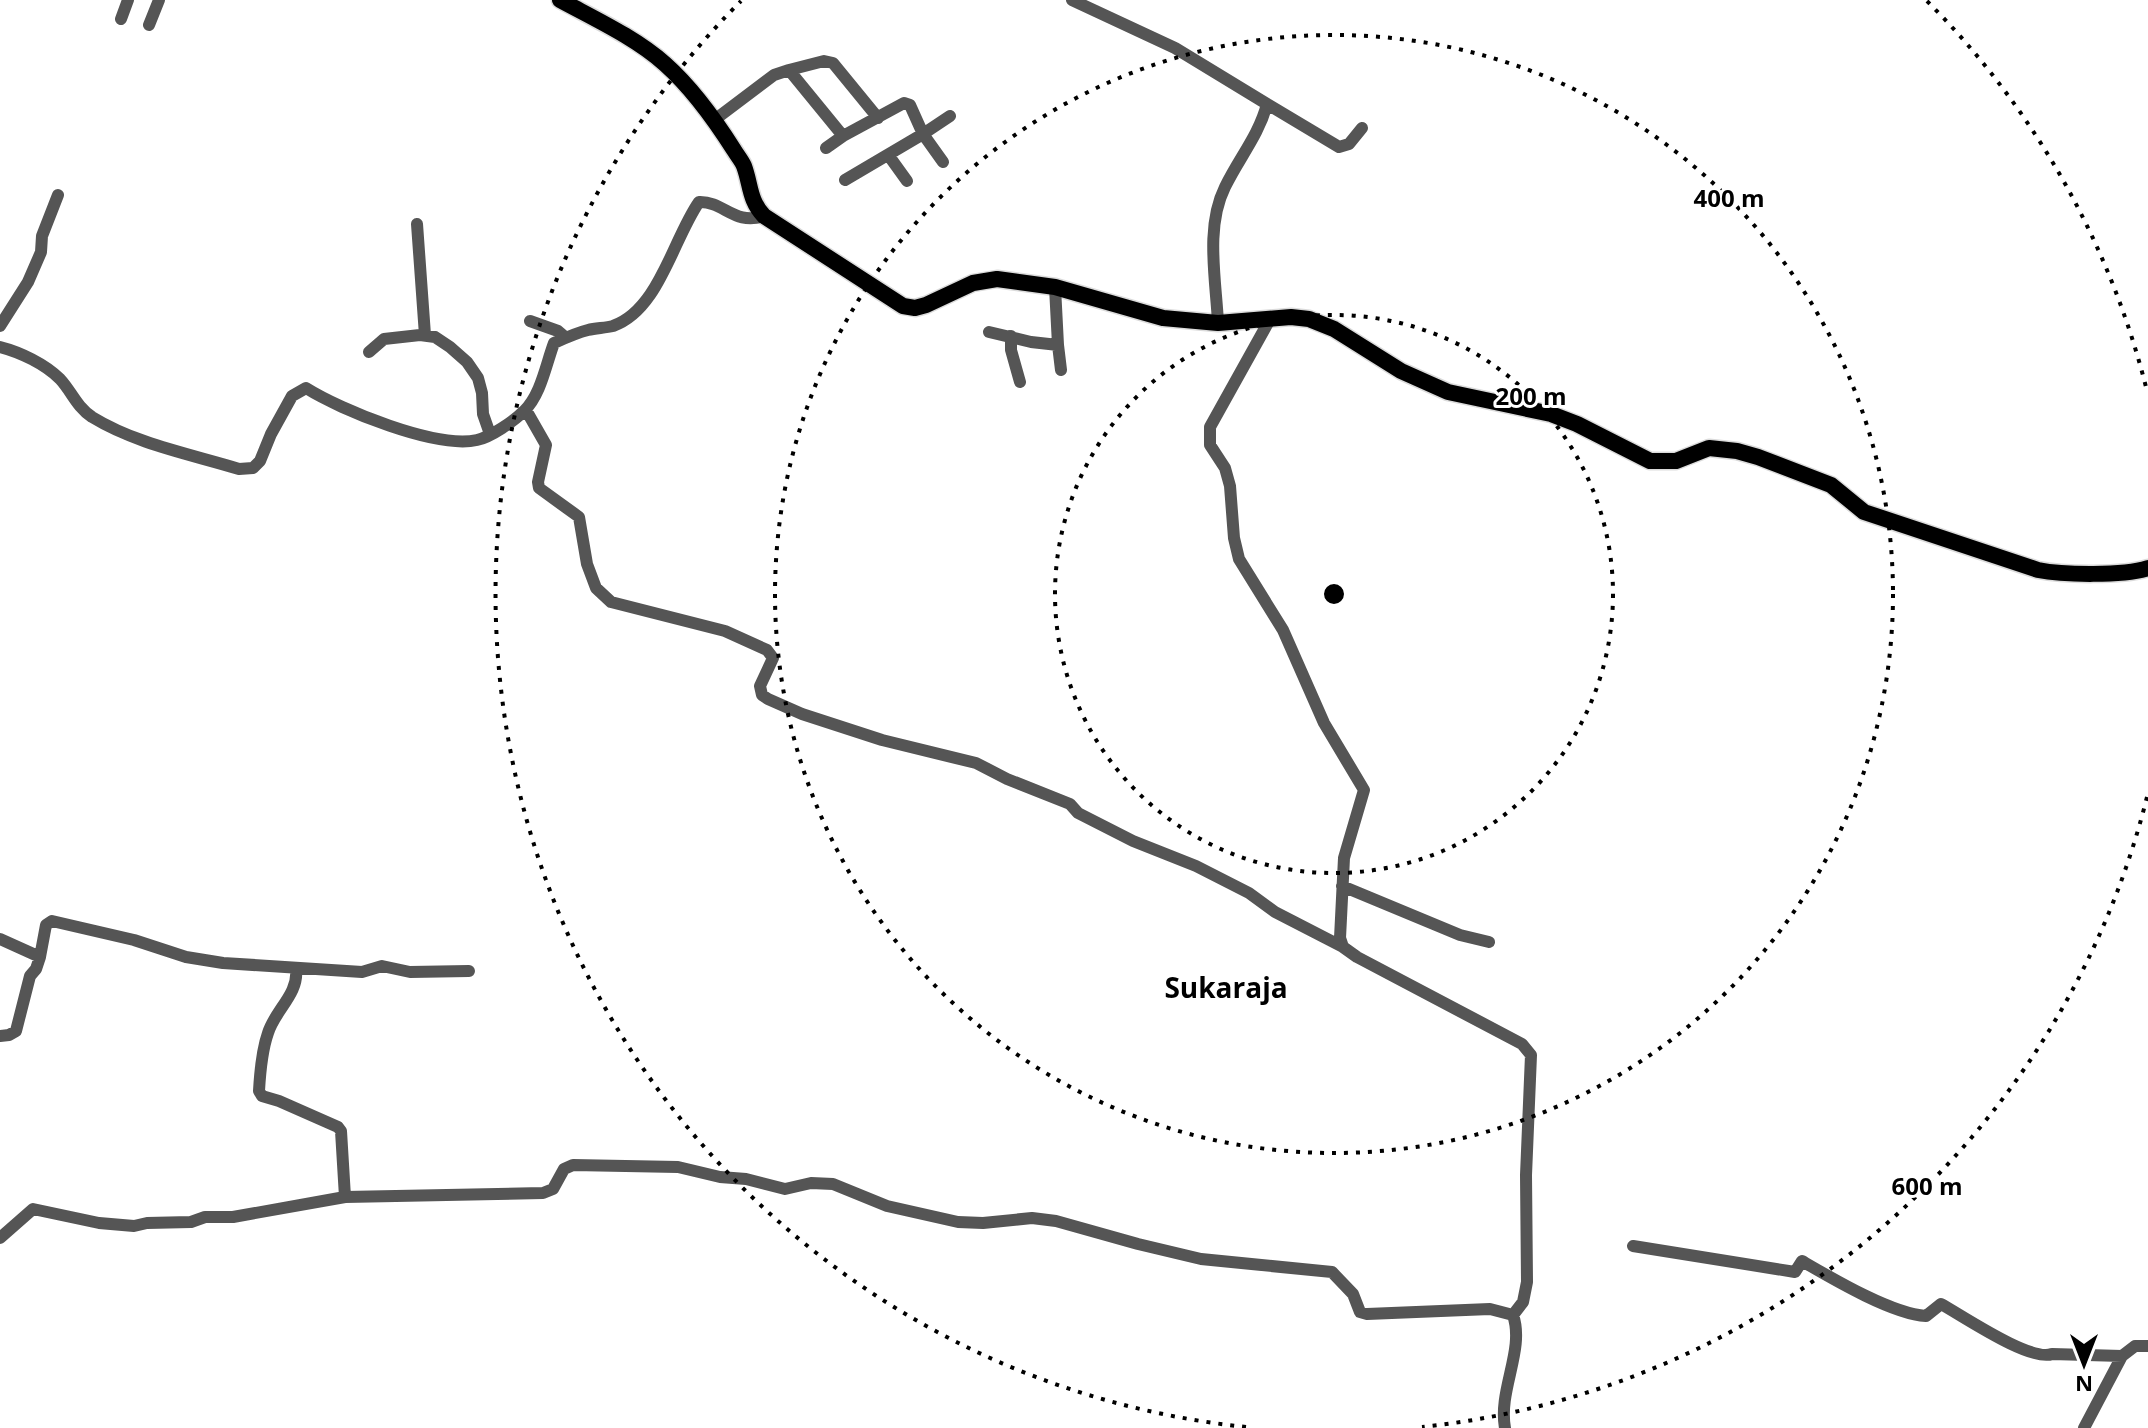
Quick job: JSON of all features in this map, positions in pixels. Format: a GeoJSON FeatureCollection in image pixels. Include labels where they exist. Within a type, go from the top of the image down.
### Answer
{"type":"FeatureCollection","features":[{"type":"Feature","properties":{"kind":"main road"},"geometry":{"type":"LineString","coordinates":[[560,0],[648,50],[666,65],[699,101],[744,166],[749,192],[755,207],[764,216],[903,306],[915,308],[926,305],[983,280],[997,279],[1055,287],[1163,318],[1218,323],[1291,317],[1320,323],[1427,384],[1448,392],[1551,414],[1650,461],[1676,461],[1709,448],[1737,451],[1831,485],[1864,512],[2038,570],[2060,573],[2126,572],[2148,568]]}},
{"type":"Feature","properties":{"kind":"street"},"geometry":{"type":"LineString","coordinates":[[121,19],[128,0]]}},
{"type":"Feature","properties":{"kind":"street"},"geometry":{"type":"LineString","coordinates":[[149,25],[159,0]]}},
{"type":"Feature","properties":{"kind":"street"},"geometry":{"type":"LineString","coordinates":[[1072,0],[1175,48],[1339,147],[1349,144],[1362,128]]}},
{"type":"Feature","properties":{"kind":"street"},"geometry":{"type":"LineString","coordinates":[[713,121],[774,75],[824,61],[833,63],[878,118]]}},
{"type":"Feature","properties":{"kind":"street"},"geometry":{"type":"LineString","coordinates":[[789,70],[843,136]]}},
{"type":"Feature","properties":{"kind":"street"},"geometry":{"type":"LineString","coordinates":[[826,148],[908,103],[923,134],[943,162]]}},
{"type":"Feature","properties":{"kind":"street"},"geometry":{"type":"LineString","coordinates":[[1218,323],[1213,231],[1223,189],[1262,122],[1267,104]]}},
{"type":"Feature","properties":{"kind":"street"},"geometry":{"type":"LineString","coordinates":[[845,180],[889,156],[950,116]]}},
{"type":"Feature","properties":{"kind":"street"},"geometry":{"type":"LineString","coordinates":[[889,156],[907,181]]}},
{"type":"Feature","properties":{"kind":"street"},"geometry":{"type":"LineString","coordinates":[[0,326],[34,268],[58,195]]}},
{"type":"Feature","properties":{"kind":"street"},"geometry":{"type":"LineString","coordinates":[[0,347],[49,370],[62,381],[72,400],[91,416],[137,438],[239,469],[253,468],[260,461],[292,396],[306,388],[331,404],[419,435],[445,440],[476,440],[526,410],[537,390],[554,343],[565,337],[613,326],[633,314],[649,296],[671,257],[686,221],[699,202],[711,202],[724,212],[752,220],[764,216]]}},
{"type":"Feature","properties":{"kind":"street"},"geometry":{"type":"LineString","coordinates":[[417,224],[425,335]]}},
{"type":"Feature","properties":{"kind":"street"},"geometry":{"type":"LineString","coordinates":[[1055,287],[1061,370]]}},
{"type":"Feature","properties":{"kind":"street"},"geometry":{"type":"LineString","coordinates":[[530,321],[558,331],[565,337]]}},
{"type":"Feature","properties":{"kind":"street"},"geometry":{"type":"LineString","coordinates":[[1269,321],[1210,427],[1210,445],[1219,456],[1230,486],[1239,559],[1283,630],[1324,723],[1364,790],[1344,858],[1340,938],[1343,947]]}},
{"type":"Feature","properties":{"kind":"street"},"geometry":{"type":"LineString","coordinates":[[989,332],[1058,345]]}},
{"type":"Feature","properties":{"kind":"street"},"geometry":{"type":"LineString","coordinates":[[369,352],[384,339],[425,335],[450,347],[474,371],[481,385],[483,414],[490,434]]}},
{"type":"Feature","properties":{"kind":"street"},"geometry":{"type":"LineString","coordinates":[[1011,336],[1011,350],[1020,382]]}},
{"type":"Feature","properties":{"kind":"street"},"geometry":{"type":"LineString","coordinates":[[526,410],[546,445],[539,488],[579,517],[587,564],[596,588],[611,602],[725,631],[767,650],[773,658],[760,686],[762,695],[768,699],[802,714],[882,740],[976,763],[1070,804],[1078,813],[1133,841],[1196,866],[1249,893],[1275,912],[1522,1044],[1531,1055],[1526,1175],[1527,1282],[1523,1302],[1513,1315]]}},
{"type":"Feature","properties":{"kind":"street"},"geometry":{"type":"LineString","coordinates":[[1342,886],[1460,935],[1489,942]]}},
{"type":"Feature","properties":{"kind":"street"},"geometry":{"type":"LineString","coordinates":[[0,1036],[16,1031],[30,976],[40,957],[46,925],[52,921],[134,940],[186,957],[223,963],[362,972],[382,966],[410,972],[469,971]]}},
{"type":"Feature","properties":{"kind":"street"},"geometry":{"type":"LineString","coordinates":[[0,939],[40,957]]}},
{"type":"Feature","properties":{"kind":"street"},"geometry":{"type":"LineString","coordinates":[[296,969],[295,988],[277,1010],[267,1034],[259,1091],[262,1096],[338,1127],[341,1131],[345,1197]]}},
{"type":"Feature","properties":{"kind":"street"},"geometry":{"type":"LineString","coordinates":[[0,1238],[33,1209],[99,1223],[134,1226],[191,1222],[205,1217],[233,1217],[345,1197],[543,1193],[553,1189],[568,1166],[678,1167],[785,1189],[811,1183],[833,1184],[887,1206],[958,1222],[1032,1218],[1056,1221],[1201,1259],[1332,1272],[1353,1294],[1360,1312],[1367,1314],[1490,1309],[1513,1315]]}},
{"type":"Feature","properties":{"kind":"street"},"geometry":{"type":"LineString","coordinates":[[1633,1246],[1795,1272],[1802,1261],[1826,1277],[1901,1310],[1924,1316],[1941,1304],[1996,1336],[2041,1356],[2122,1356]]}},
{"type":"Feature","properties":{"kind":"street"},"geometry":{"type":"LineString","coordinates":[[1505,1428],[1505,1400],[1517,1341],[1513,1315]]}},
{"type":"Feature","properties":{"kind":"street"},"geometry":{"type":"LineString","coordinates":[[2084,1428],[2122,1356],[2135,1346],[2148,1346]]}},
{"type":"Feature","properties":{"kind":"district","name":"Sukaraja"},"geometry":{"type":"Point","coordinates":[1226,988]}}]}
